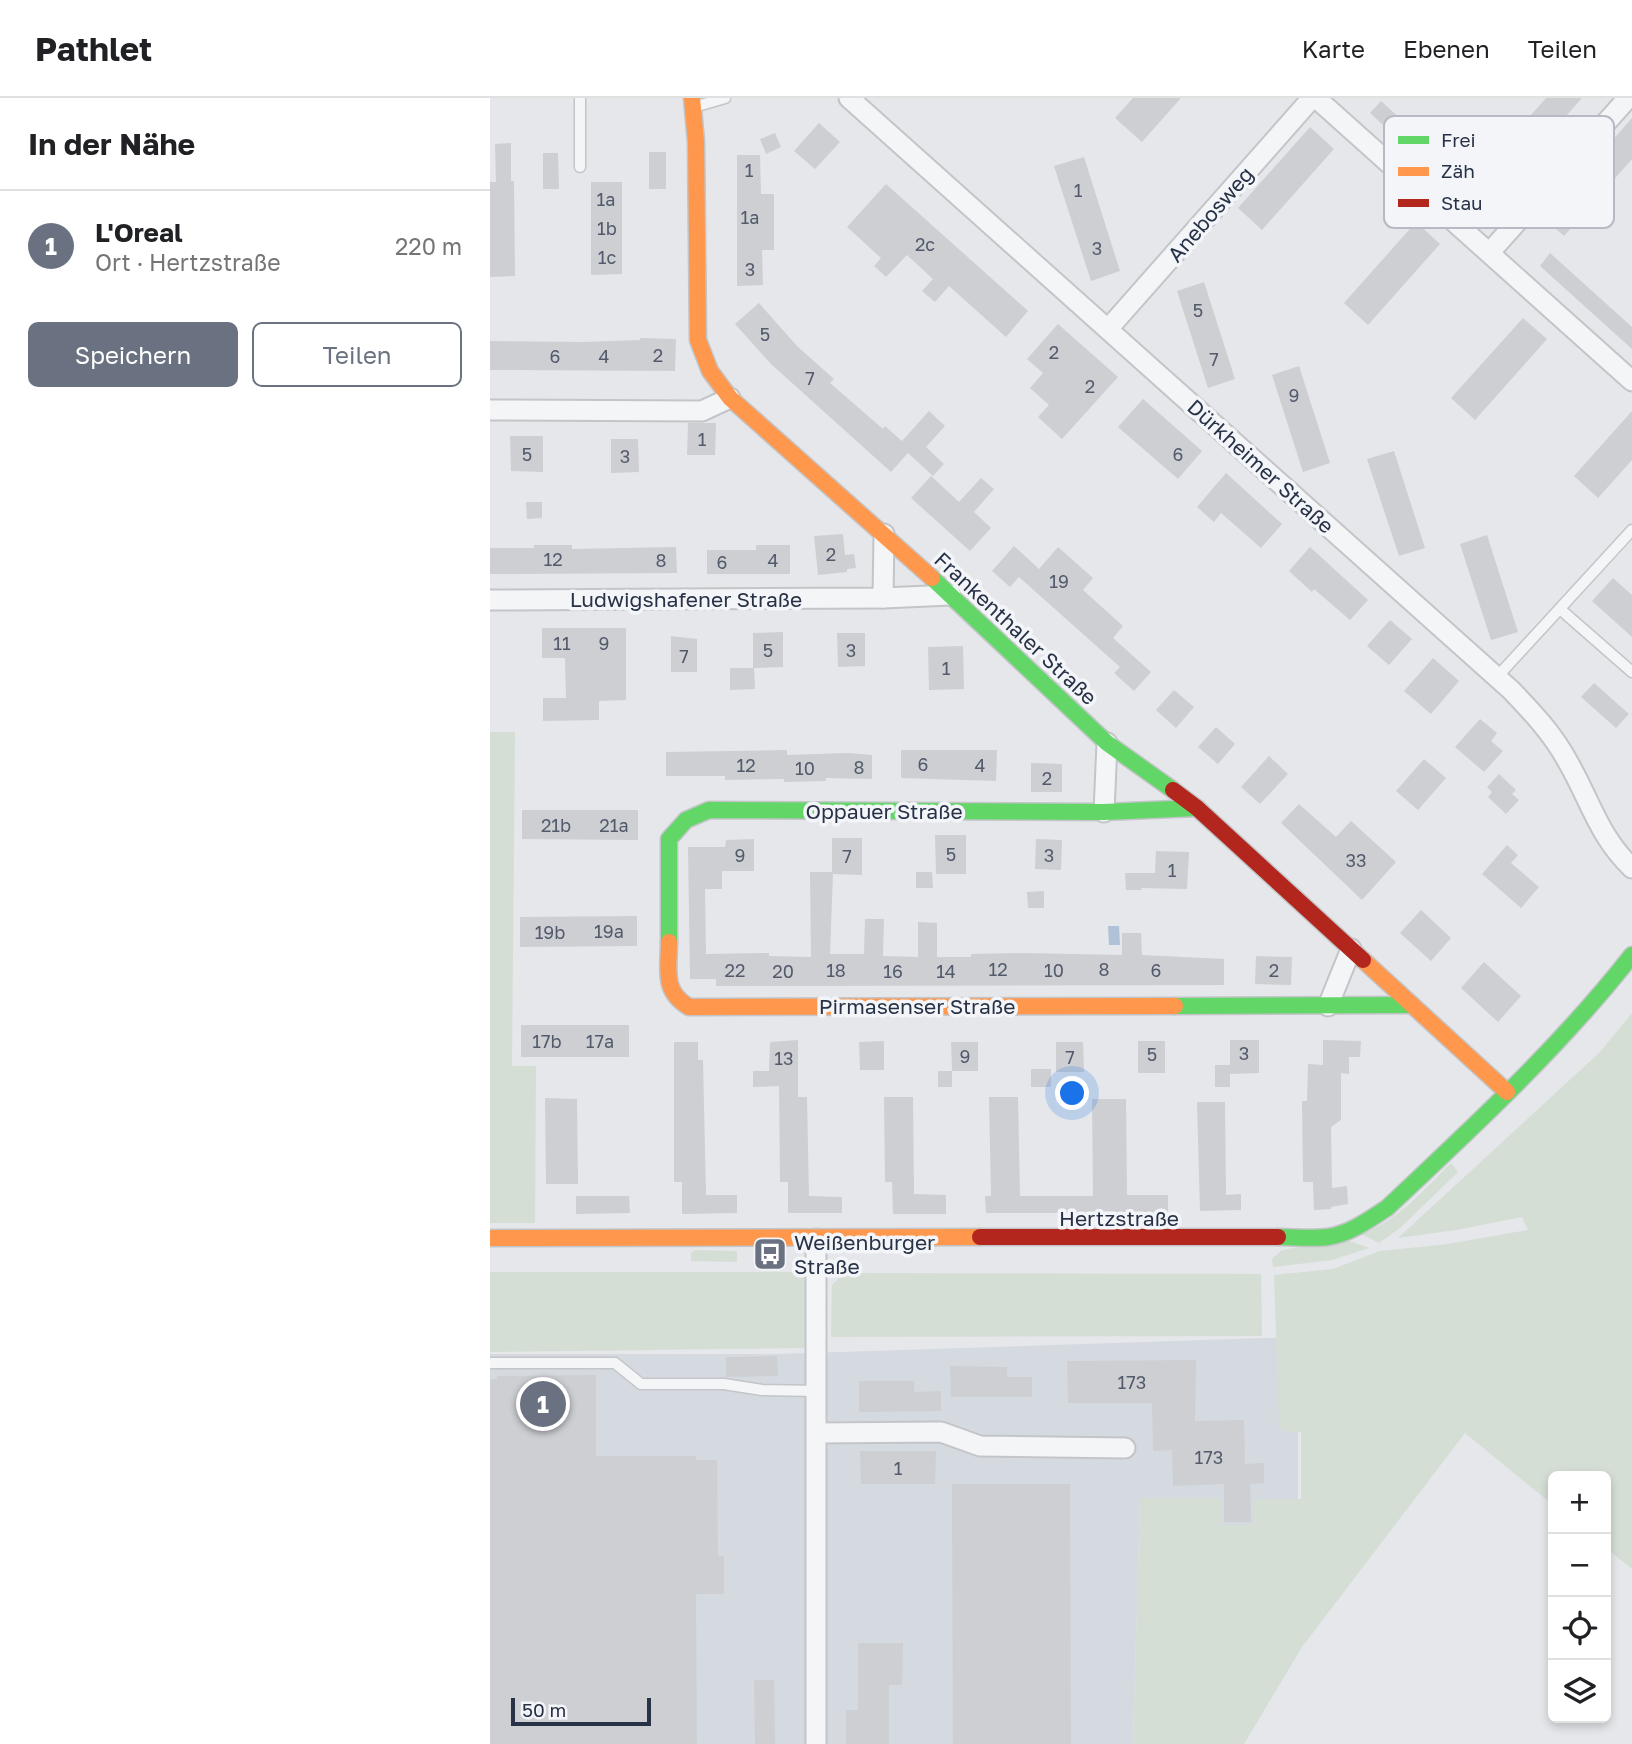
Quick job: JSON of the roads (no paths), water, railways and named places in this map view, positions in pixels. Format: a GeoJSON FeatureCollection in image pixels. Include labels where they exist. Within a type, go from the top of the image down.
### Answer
{"type":"FeatureCollection","features":[{"type":"Feature","properties":{"kind":"street","name":"Dürkheimer Straße"},"geometry":{"type":"LineString","coordinates":[[849,98],[1497,677],[1551,734],[1605,837],[1632,868]]}},
{"type":"Feature","properties":{"kind":"street","name":"Anebosweg"},"geometry":{"type":"LineString","coordinates":[[1108,329],[1314,98]]}},
{"type":"Feature","properties":{"kind":"street"},"geometry":{"type":"LineString","coordinates":[[1314,98],[1384,159]]}},
{"type":"Feature","properties":{"kind":"street"},"geometry":{"type":"LineString","coordinates":[[1612,116],[1628,98]]}},
{"type":"Feature","properties":{"kind":"street","name":"Frankenthaler Straße"},"geometry":{"type":"LineString","coordinates":[[692,103],[696,142],[698,340],[700,355],[706,368],[730,398],[951,595],[1107,743],[1197,808],[1507,1093]]}},
{"type":"Feature","properties":{"kind":"street"},"geometry":{"type":"LineString","coordinates":[[1463,228],[1632,381]]}},
{"type":"Feature","properties":{"kind":"street"},"geometry":{"type":"LineString","coordinates":[[1490,252],[1512,228]]}},
{"type":"Feature","properties":{"kind":"street"},"geometry":{"type":"LineString","coordinates":[[490,410],[702,411],[730,398]]}},
{"type":"Feature","properties":{"kind":"street"},"geometry":{"type":"LineString","coordinates":[[883,598],[884,534]]}},
{"type":"Feature","properties":{"kind":"street","name":"Ludwigshafener Straße"},"geometry":{"type":"LineString","coordinates":[[490,600],[883,598],[951,595]]}},
{"type":"Feature","properties":{"kind":"street"},"geometry":{"type":"LineString","coordinates":[[1104,812],[1107,743]]}},
{"type":"Feature","properties":{"kind":"street","name":"Oppauer Straße"},"geometry":{"type":"LineString","coordinates":[[672,834],[684,821],[709,810],[1104,812],[1197,808]]}},
{"type":"Feature","properties":{"kind":"street","name":"Pirmasenser Straße"},"geometry":{"type":"LineString","coordinates":[[672,834],[668,845],[669,987],[677,1000],[689,1007],[1412,1005]]}},
{"type":"Feature","properties":{"kind":"street"},"geometry":{"type":"LineString","coordinates":[[1328,1006],[1351,949]]}},
{"type":"Feature","properties":{"kind":"street","name":"Hertzstraße"},"geometry":{"type":"LineString","coordinates":[[490,1238],[1327,1237],[1344,1233],[1387,1208],[1507,1093],[1572,1030],[1606,991],[1632,955]]}},
{"type":"Feature","properties":{"kind":"street"},"geometry":{"type":"LineString","coordinates":[[816,1239],[816,1744]]}},
{"type":"Feature","properties":{"kind":"street"},"geometry":{"type":"LineString","coordinates":[[817,1433],[941,1432],[980,1446],[1125,1448]]}},
{"type":"Feature","properties":{"kind":"lane"},"geometry":{"type":"LineString","coordinates":[[580,98],[580,167]]}},
{"type":"Feature","properties":{"kind":"lane"},"geometry":{"type":"LineString","coordinates":[[692,103],[725,98]]}},
{"type":"Feature","properties":{"kind":"lane"},"geometry":{"type":"LineString","coordinates":[[1497,677],[1632,530]]}},
{"type":"Feature","properties":{"kind":"lane"},"geometry":{"type":"LineString","coordinates":[[1560,609],[1632,672]]}},
{"type":"Feature","properties":{"kind":"lane"},"geometry":{"type":"LineString","coordinates":[[490,1363],[615,1363],[641,1384],[724,1384],[762,1390],[817,1391]]}},
{"type":"Feature","properties":{"kind":"water"},"geometry":{"type":"Polygon","coordinates":[[[1108,926],[1119,926],[1120,945],[1109,945],[1108,926]]]}},
{"type":"Feature","properties":{"kind":"place","name":"Weißenburger Straße"},"geometry":{"type":"Point","coordinates":[770,1254]}},
{"type":"Feature","properties":{"kind":"place","name":"L'Oreal"},"geometry":{"type":"Point","coordinates":[543,1404]}}]}
